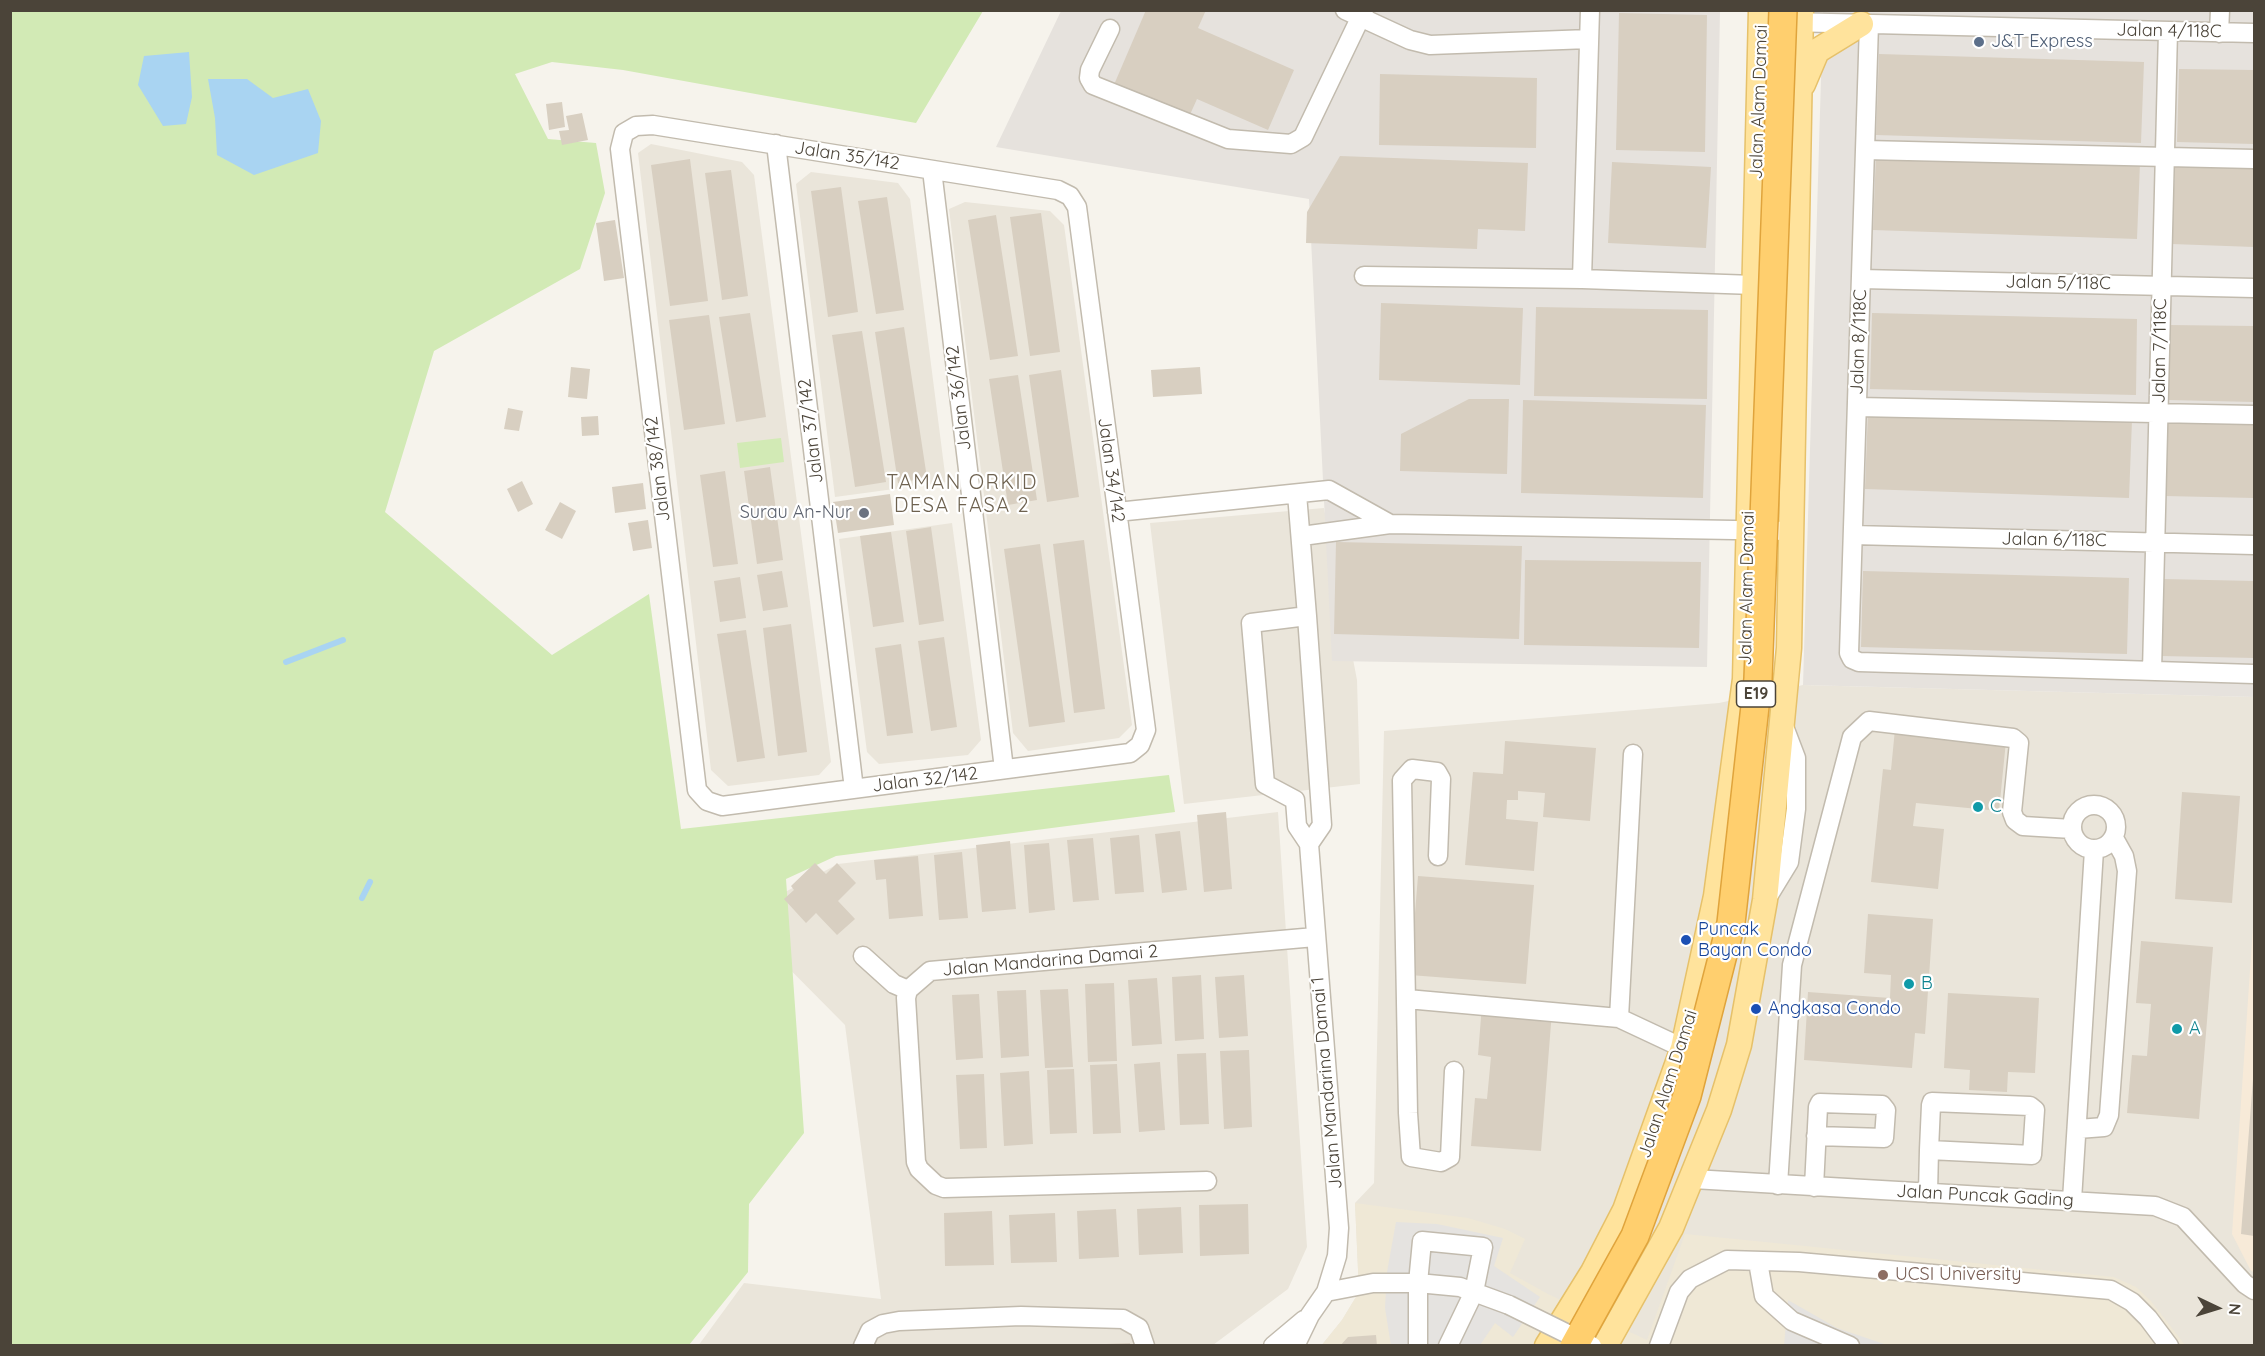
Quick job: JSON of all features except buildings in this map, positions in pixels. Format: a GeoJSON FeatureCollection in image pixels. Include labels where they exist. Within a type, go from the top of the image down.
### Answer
{"type":"FeatureCollection","features":[{"type":"Feature","properties":{"kind":"highway","name":"E19"},"geometry":{"type":"LineString","coordinates":[[1574,1346],[1635,1236],[1687,1096],[1731,923],[1758,679],[1783,14]]}},
{"type":"Feature","properties":{"kind":"highway","name":"E19"},"geometry":{"type":"LineString","coordinates":[[1582,1346],[1642,1237],[1693,1096],[1737,923],[1766,681],[1783,14]]}},
{"type":"Feature","properties":{"kind":"main road","name":"Jalan Alam Damai"},"geometry":{"type":"LineString","coordinates":[[1605,1346],[1671,1228],[1693,1179],[1739,1045],[1766,900],[1789,648],[1798,97],[1783,14]]}},
{"type":"Feature","properties":{"kind":"main road","name":"Jalan Alam Damai"},"geometry":{"type":"LineString","coordinates":[[1547,1346],[1593,1272],[1625,1209],[1683,1048],[1716,896],[1745,679],[1754,285],[1783,14]]}},
{"type":"Feature","properties":{"kind":"main road"},"geometry":{"type":"LineString","coordinates":[[1798,97],[1817,51],[1865,24]]}},
{"type":"Feature","properties":{"kind":"street"},"geometry":{"type":"LineString","coordinates":[[1582,279],[1590,10]]}},
{"type":"Feature","properties":{"kind":"street"},"geometry":{"type":"LineString","coordinates":[[2219,33],[2220,10]]}},
{"type":"Feature","properties":{"kind":"street"},"geometry":{"type":"LineString","coordinates":[[1110,29],[1090,70],[1089,78],[1093,85],[1228,139],[1291,144],[1303,137],[1356,13],[1382,28],[1410,40],[1430,45],[1589,39]]}},
{"type":"Feature","properties":{"kind":"street","name":"Jalan 4/118C"},"geometry":{"type":"LineString","coordinates":[[1783,14],[1865,24],[1989,19],[2168,31],[2254,33]]}},
{"type":"Feature","properties":{"kind":"street","name":"Jalan 8/118C"},"geometry":{"type":"LineString","coordinates":[[1865,24],[1865,150],[1849,653],[1852,660],[2152,671]]}},
{"type":"Feature","properties":{"kind":"street","name":"Jalan 7/118C"},"geometry":{"type":"LineString","coordinates":[[2152,671],[2168,31]]}},
{"type":"Feature","properties":{"kind":"street","name":"Jalan 35/142"},"geometry":{"type":"LineString","coordinates":[[624,133],[636,126],[653,125],[1058,190],[1070,196]]}},
{"type":"Feature","properties":{"kind":"street","name":"Jalan 38/142"},"geometry":{"type":"LineString","coordinates":[[624,133],[620,149],[697,790],[706,801]]}},
{"type":"Feature","properties":{"kind":"street","name":"Jalan 37/142"},"geometry":{"type":"LineString","coordinates":[[776,144],[854,789]]}},
{"type":"Feature","properties":{"kind":"street"},"geometry":{"type":"LineString","coordinates":[[1865,150],[2254,159]]}},
{"type":"Feature","properties":{"kind":"street","name":"Jalan 36/142"},"geometry":{"type":"LineString","coordinates":[[932,170],[1004,770]]}},
{"type":"Feature","properties":{"kind":"street","name":"Jalan 34/142"},"geometry":{"type":"LineString","coordinates":[[1070,196],[1077,207],[1146,730],[1140,745]]}},
{"type":"Feature","properties":{"kind":"street"},"geometry":{"type":"LineString","coordinates":[[1364,276],[1582,279],[1754,285]]}},
{"type":"Feature","properties":{"kind":"street","name":"Jalan 5/118C"},"geometry":{"type":"LineString","coordinates":[[1861,279],[2254,288]]}},
{"type":"Feature","properties":{"kind":"street"},"geometry":{"type":"LineString","coordinates":[[1857,407],[2254,415]]}},
{"type":"Feature","properties":{"kind":"street"},"geometry":{"type":"LineString","coordinates":[[1117,512],[1329,490],[1390,524]]}},
{"type":"Feature","properties":{"kind":"street"},"geometry":{"type":"LineString","coordinates":[[1297,494],[1302,536],[1322,825],[1309,844],[1297,826],[1295,800],[1265,784],[1251,623],[1307,616]]}},
{"type":"Feature","properties":{"kind":"street"},"geometry":{"type":"LineString","coordinates":[[1302,536],[1390,524],[1791,531]]}},
{"type":"Feature","properties":{"kind":"street","name":"Jalan 6/118C"},"geometry":{"type":"LineString","coordinates":[[1853,535],[2254,544]]}},
{"type":"Feature","properties":{"kind":"street"},"geometry":{"type":"LineString","coordinates":[[2152,671],[2254,674]]}},
{"type":"Feature","properties":{"kind":"street"},"geometry":{"type":"LineString","coordinates":[[1778,1185],[1794,956],[1852,736],[1869,721],[2013,738],[2019,743],[2012,812],[2015,820],[2024,826],[2072,829]]}},
{"type":"Feature","properties":{"kind":"street","name":"Jalan 32/142"},"geometry":{"type":"LineString","coordinates":[[706,801],[722,806],[1004,770],[1130,753],[1140,745]]}},
{"type":"Feature","properties":{"kind":"street"},"geometry":{"type":"LineString","coordinates":[[1619,1018],[1633,754]]}},
{"type":"Feature","properties":{"kind":"street"},"geometry":{"type":"LineString","coordinates":[[1438,856],[1441,779],[1437,772],[1412,769],[1402,780],[1408,1133],[1411,1157],[1441,1162],[1450,1157],[1454,1071]]}},
{"type":"Feature","properties":{"kind":"street"},"geometry":{"type":"LineString","coordinates":[[2078,1129],[2104,1127],[2109,1115],[2127,871],[2124,856],[2114,838],[2116,823],[2109,810],[2095,805],[2080,810],[2076,815],[2072,829],[2082,846],[2094,850],[2106,846],[2114,838]]}},
{"type":"Feature","properties":{"kind":"street","name":"Jalan Mandarina Damai 1"},"geometry":{"type":"LineString","coordinates":[[1295,1346],[1310,1316],[1326,1292],[1337,1256],[1339,1228],[1309,844]]}},
{"type":"Feature","properties":{"kind":"street"},"geometry":{"type":"LineString","coordinates":[[2072,1200],[2094,850]]}},
{"type":"Feature","properties":{"kind":"street","name":"Jalan Mandarina Damai 2"},"geometry":{"type":"LineString","coordinates":[[908,990],[930,971],[1315,937]]}},
{"type":"Feature","properties":{"kind":"street"},"geometry":{"type":"LineString","coordinates":[[863,956],[894,984],[908,990],[906,998],[916,1162],[919,1169],[936,1185],[944,1188],[1207,1181]]}},
{"type":"Feature","properties":{"kind":"street"},"geometry":{"type":"LineString","coordinates":[[1407,999],[1619,1018],[1683,1048]]}},
{"type":"Feature","properties":{"kind":"street"},"geometry":{"type":"LineString","coordinates":[[1928,1193],[1929,1150],[1932,1102],[2031,1106],[2035,1110],[2032,1155],[1929,1150]]}},
{"type":"Feature","properties":{"kind":"street"},"geometry":{"type":"LineString","coordinates":[[1814,1187],[1816,1136]]}},
{"type":"Feature","properties":{"kind":"street","name":"Jalan Puncak Gading"},"geometry":{"type":"LineString","coordinates":[[1693,1179],[2155,1206],[2183,1217],[2251,1287]]}},
{"type":"Feature","properties":{"kind":"street"},"geometry":{"type":"LineString","coordinates":[[1418,1346],[1418,1283],[1422,1241],[1483,1247],[1474,1292],[1448,1346]]}},
{"type":"Feature","properties":{"kind":"street"},"geometry":{"type":"LineString","coordinates":[[1659,1346],[1679,1292],[1690,1279],[1705,1269],[1727,1260],[1799,1262],[2111,1290],[2132,1302],[2148,1318],[2169,1346]]}},
{"type":"Feature","properties":{"kind":"street"},"geometry":{"type":"LineString","coordinates":[[1758,1262],[1764,1296],[1792,1322],[1850,1346]]}},
{"type":"Feature","properties":{"kind":"street"},"geometry":{"type":"LineString","coordinates":[[1326,1292],[1373,1283],[1418,1283],[1460,1287],[1509,1305],[1592,1346]]}},
{"type":"Feature","properties":{"kind":"street"},"geometry":{"type":"LineString","coordinates":[[863,1346],[870,1331],[883,1324],[899,1321],[1021,1316],[1123,1319],[1139,1328],[1145,1346]]}},
{"type":"Feature","properties":{"kind":"street","name":"Jalan Mandarina Damai 1"},"geometry":{"type":"LineString","coordinates":[[1273,1346],[1310,1316]]}},
{"type":"Feature","properties":{"kind":"shaded area"},"geometry":{"type":"Polygon","coordinates":[[[1061,11],[1720,11],[1707,667],[1332,661],[1309,199],[996,147],[1061,11]]]}},
{"type":"Feature","properties":{"kind":"shaded area"},"geometry":{"type":"Polygon","coordinates":[[[1823,11],[2254,11],[2254,697],[1803,685],[1823,11]]]}},
{"type":"Feature","properties":{"kind":"shaded area"},"geometry":{"type":"Polygon","coordinates":[[[651,144],[742,162],[754,175],[831,762],[819,775],[728,786],[711,770],[638,153],[651,144]]]}},
{"type":"Feature","properties":{"kind":"shaded area"},"geometry":{"type":"Polygon","coordinates":[[[811,172],[898,183],[910,199],[946,482],[835,497],[796,184],[811,172]]]}},
{"type":"Feature","properties":{"kind":"shaded area"},"geometry":{"type":"Polygon","coordinates":[[[965,202],[1050,211],[1064,225],[1132,725],[1119,738],[1028,751],[1013,733],[949,209],[965,202]]]}},
{"type":"Feature","properties":{"kind":"shaded area"},"geometry":{"type":"Polygon","coordinates":[[[1324,508],[1357,680],[1360,784],[1184,804],[1150,523],[1324,508]]]}},
{"type":"Feature","properties":{"kind":"shaded area"},"geometry":{"type":"Polygon","coordinates":[[[952,523],[981,740],[968,755],[879,764],[867,752],[839,539],[952,523]]]}},
{"type":"Feature","properties":{"kind":"shaded area"},"geometry":{"type":"Polygon","coordinates":[[[1803,685],[2254,697],[2254,1345],[1321,1346],[1342,1320],[1359,1292],[1355,1203],[1374,1183],[1384,731],[1719,703],[1803,685]]]}},
{"type":"Feature","properties":{"kind":"shaded area"},"geometry":{"type":"Polygon","coordinates":[[[1278,812],[1307,1247],[1288,1289],[1213,1345],[698,1346],[744,1283],[881,1299],[845,1025],[738,917],[838,864],[1278,812]]]}},
{"type":"Feature","properties":{"kind":"shaded area"},"geometry":{"type":"Polygon","coordinates":[[[2254,912],[2254,1272],[2251,1271],[2232,1234],[2254,912]]]}},
{"type":"Feature","properties":{"kind":"shaded area","name":"UCSI University"},"geometry":{"type":"Polygon","coordinates":[[[1355,1203],[1468,1218],[1505,1229],[1525,1239],[1510,1273],[1548,1294],[1647,1340],[1685,1234],[2114,1277],[2136,1287],[2151,1301],[2185,1345],[1321,1346],[1342,1320],[1359,1292],[1355,1203]]]}},
{"type":"Feature","properties":{"kind":"shaded area"},"geometry":{"type":"Polygon","coordinates":[[[1396,1222],[1437,1224],[1503,1238],[1494,1266],[1540,1297],[1513,1337],[1495,1323],[1480,1345],[1391,1346],[1385,1308],[1387,1272],[1396,1222]]]}},
{"type":"Feature","properties":{"kind":"shaded area"},"geometry":{"type":"Polygon","coordinates":[[[1788,1300],[1837,1328],[1887,1345],[1784,1346],[1788,1300]]]}},
{"type":"Feature","properties":{"kind":"green space"},"geometry":{"type":"Polygon","coordinates":[[[10,11],[983,11],[916,123],[623,70],[552,62],[515,74],[548,139],[596,143],[605,193],[580,269],[434,351],[385,512],[552,655],[649,594],[681,829],[1169,775],[1175,812],[836,856],[786,879],[804,1133],[749,1204],[748,1272],[689,1345],[11,1345],[10,11]]]}},
{"type":"Feature","properties":{"kind":"green space"},"geometry":{"type":"Polygon","coordinates":[[[781,438],[784,462],[740,468],[737,443],[781,438]]]}},
{"type":"Feature","properties":{"kind":"water"},"geometry":{"type":"Polygon","coordinates":[[[189,52],[192,97],[186,124],[163,126],[138,85],[144,56],[189,52]]]}},
{"type":"Feature","properties":{"kind":"water"},"geometry":{"type":"Polygon","coordinates":[[[208,79],[247,79],[273,98],[308,89],[321,121],[318,153],[254,175],[217,155],[215,118],[208,79]]]}},
{"type":"Feature","properties":{"kind":"waterway"},"geometry":{"type":"LineString","coordinates":[[286,662],[343,640]]}},
{"type":"Feature","properties":{"kind":"waterway"},"geometry":{"type":"LineString","coordinates":[[362,898],[370,882]]}},
{"type":"Feature","properties":{"kind":"place","name":"J&T Express"},"geometry":{"type":"Point","coordinates":[1979,42]}},
{"type":"Feature","properties":{"kind":"place","name":"Surau An-Nur"},"geometry":{"type":"Point","coordinates":[864,513]}},
{"type":"Feature","properties":{"kind":"place","name":"C"},"geometry":{"type":"Point","coordinates":[1978,807]}},
{"type":"Feature","properties":{"kind":"place","name":"Puncak Bayan Condo"},"geometry":{"type":"Point","coordinates":[1686,940]}},
{"type":"Feature","properties":{"kind":"place","name":"B"},"geometry":{"type":"Point","coordinates":[1909,984]}},
{"type":"Feature","properties":{"kind":"place","name":"Angkasa Condo"},"geometry":{"type":"Point","coordinates":[1756,1009]}},
{"type":"Feature","properties":{"kind":"place","name":"A"},"geometry":{"type":"Point","coordinates":[2177,1029]}},
{"type":"Feature","properties":{"kind":"place","name":"UCSI University"},"geometry":{"type":"Point","coordinates":[1883,1275]}},
{"type":"Feature","properties":{"kind":"district","name":"TAMAN ORKID DESA FASA 2"},"geometry":{"type":"Point","coordinates":[962,494]}}]}
